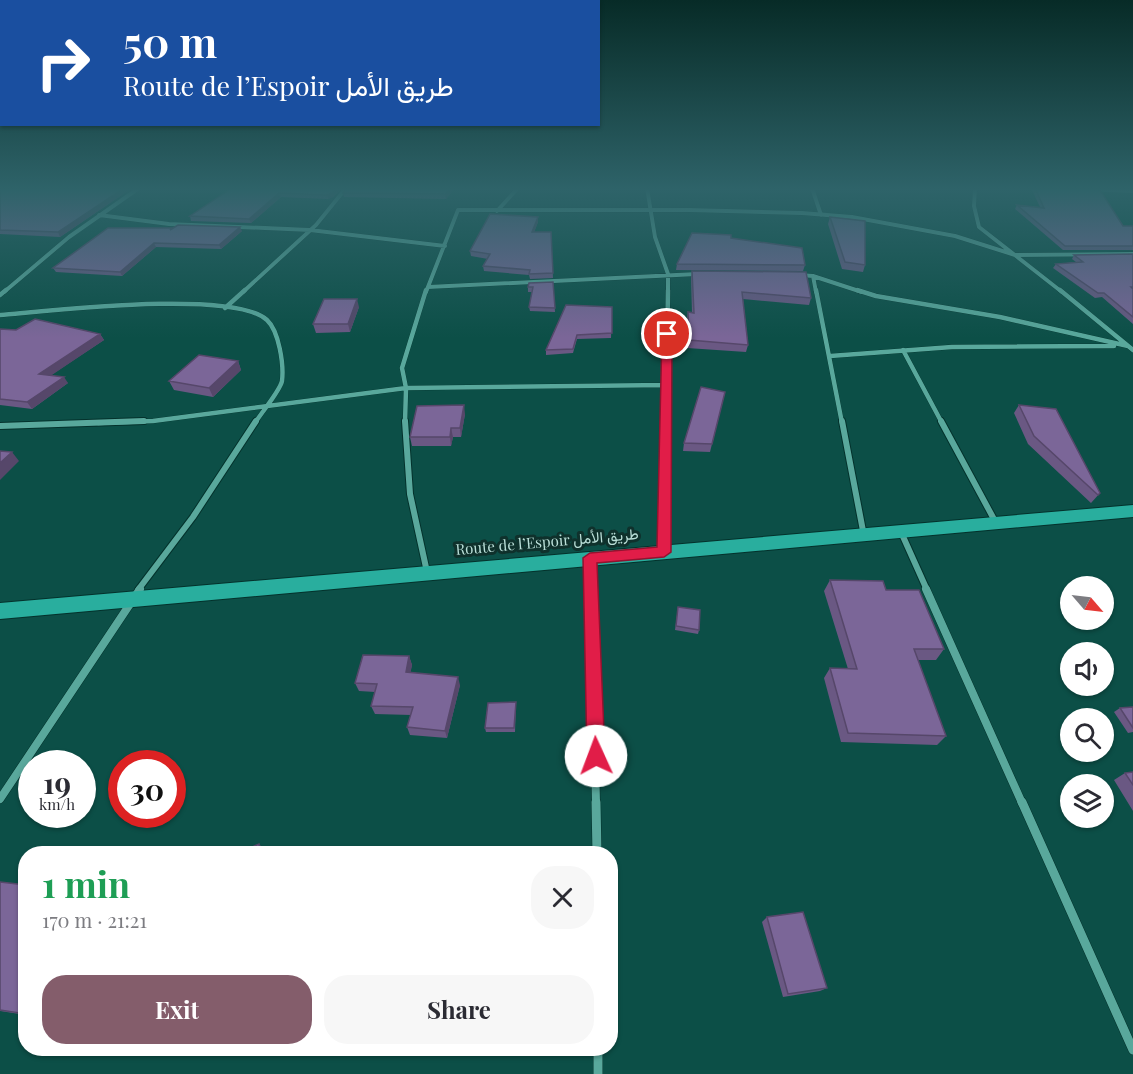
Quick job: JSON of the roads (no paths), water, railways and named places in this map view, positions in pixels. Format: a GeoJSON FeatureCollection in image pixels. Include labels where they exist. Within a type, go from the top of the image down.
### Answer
{"type":"FeatureCollection","features":[{"type":"Feature","properties":{"kind":"highway","name":"Route de l’Espoir طريق الأمل"},"geometry":{"type":"LineString","coordinates":[[0,612],[427,572],[1133,511]]}},
{"type":"Feature","properties":{"kind":"street"},"geometry":{"type":"LineString","coordinates":[[0,295],[68,238]]}},
{"type":"Feature","properties":{"kind":"street"},"geometry":{"type":"LineString","coordinates":[[225,308],[301,238]]}},
{"type":"Feature","properties":{"kind":"street"},"geometry":{"type":"LineString","coordinates":[[379,238],[445,246]]}},
{"type":"Feature","properties":{"kind":"street"},"geometry":{"type":"LineString","coordinates":[[427,572],[410,494],[405,438],[406,388],[402,368],[428,287],[448,238]]}},
{"type":"Feature","properties":{"kind":"street"},"geometry":{"type":"LineString","coordinates":[[655,238],[668,274],[664,552]]}},
{"type":"Feature","properties":{"kind":"street"},"geometry":{"type":"LineString","coordinates":[[962,238],[1015,255],[1133,254]]}},
{"type":"Feature","properties":{"kind":"street"},"geometry":{"type":"LineString","coordinates":[[993,238],[1133,350]]}},
{"type":"Feature","properties":{"kind":"street"},"geometry":{"type":"LineString","coordinates":[[428,287],[702,274]]}},
{"type":"Feature","properties":{"kind":"street"},"geometry":{"type":"LineString","coordinates":[[794,275],[813,276],[876,296],[1000,317],[1130,346]]}},
{"type":"Feature","properties":{"kind":"street"},"geometry":{"type":"LineString","coordinates":[[813,276],[864,536]]}},
{"type":"Feature","properties":{"kind":"street"},"geometry":{"type":"LineString","coordinates":[[0,315],[133,304],[195,304],[246,310],[267,320],[279,341],[282,382],[193,517],[131,600],[0,799]]}},
{"type":"Feature","properties":{"kind":"street"},"geometry":{"type":"LineString","coordinates":[[830,356],[952,347],[1130,346]]}},
{"type":"Feature","properties":{"kind":"street"},"geometry":{"type":"LineString","coordinates":[[903,350],[996,524]]}},
{"type":"Feature","properties":{"kind":"street"},"geometry":{"type":"LineString","coordinates":[[0,426],[153,421],[406,388],[667,385]]}},
{"type":"Feature","properties":{"kind":"street"},"geometry":{"type":"LineString","coordinates":[[901,531],[1133,1050]]}},
{"type":"Feature","properties":{"kind":"street"},"geometry":{"type":"LineString","coordinates":[[590,558],[597,846]]}},
{"type":"Feature","properties":{"kind":"street"},"geometry":{"type":"LineString","coordinates":[[598,1056],[598,1074]]}}]}
